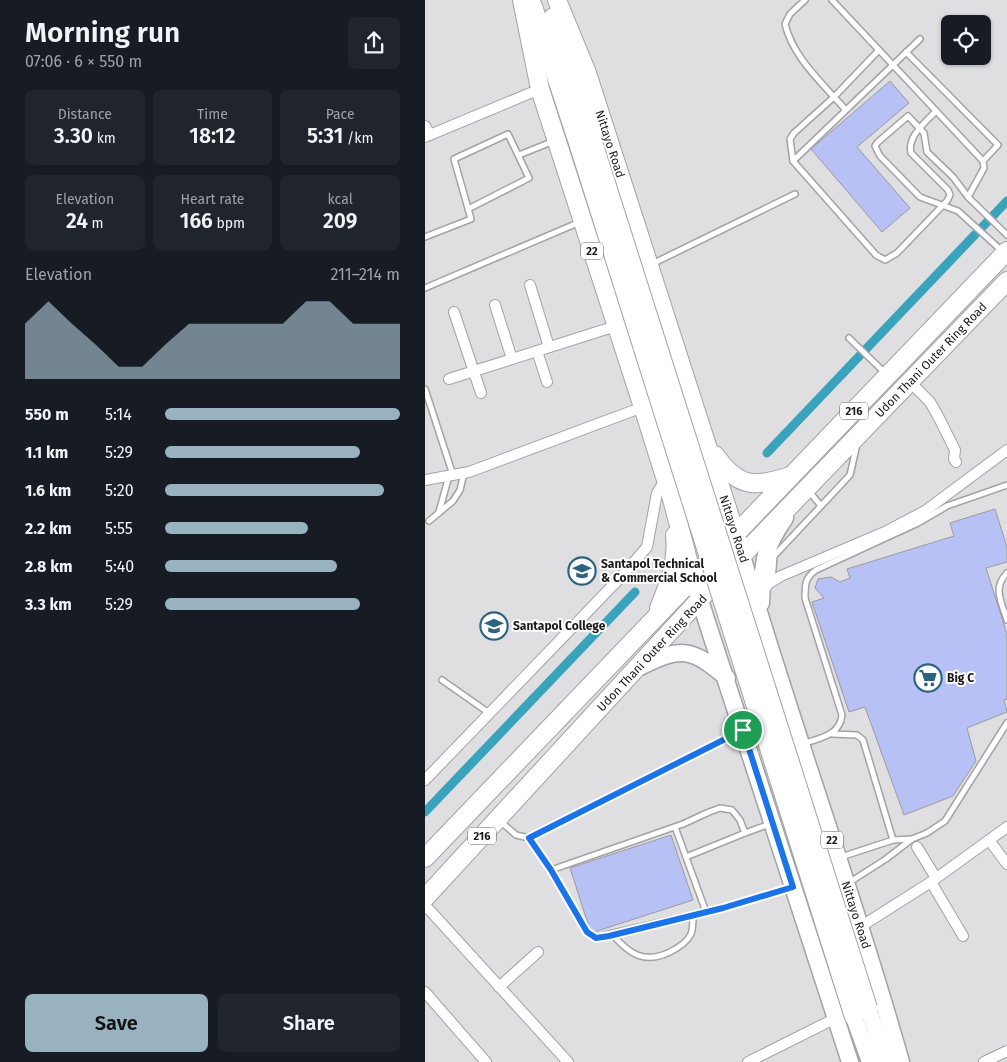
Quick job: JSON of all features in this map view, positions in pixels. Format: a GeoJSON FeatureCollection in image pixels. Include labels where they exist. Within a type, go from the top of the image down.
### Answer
{"type":"FeatureCollection","features":[{"type":"Feature","properties":{"kind":"highway","name":"22"},"geometry":{"type":"LineString","coordinates":[[522,0],[540,89],[672,499],[693,579]]}},
{"type":"Feature","properties":{"kind":"highway","name":"Nittayo Road"},"geometry":{"type":"LineString","coordinates":[[530,0],[586,144]]}},
{"type":"Feature","properties":{"kind":"highway","name":"Nittayo Road"},"geometry":{"type":"LineString","coordinates":[[547,0],[586,144],[861,1012]]}},
{"type":"Feature","properties":{"kind":"highway","name":"Nittayo Road"},"geometry":{"type":"LineString","coordinates":[[557,0],[587,73],[742,556]]}},
{"type":"Feature","properties":{"kind":"highway","name":"Udon Thani Outer Ring Road"},"geometry":{"type":"LineString","coordinates":[[425,858],[1006,252]]}},
{"type":"Feature","properties":{"kind":"highway","name":"Udon Thani Outer Ring Road"},"geometry":{"type":"LineString","coordinates":[[425,898],[700,600],[1007,281]]}},
{"type":"Feature","properties":{"kind":"highway"},"geometry":{"type":"LineString","coordinates":[[707,448],[727,473],[751,484],[766,483],[791,476]]}},
{"type":"Feature","properties":{"kind":"highway"},"geometry":{"type":"LineString","coordinates":[[665,480],[682,483],[701,476],[707,468],[707,448]]}},
{"type":"Feature","properties":{"kind":"highway"},"geometry":{"type":"LineString","coordinates":[[655,618],[672,576],[676,545],[672,499]]}},
{"type":"Feature","properties":{"kind":"main road"},"geometry":{"type":"LineString","coordinates":[[761,618],[767,588],[762,571],[767,547],[805,490]]}},
{"type":"Feature","properties":{"kind":"main road","name":"Nittayo Road"},"geometry":{"type":"LineString","coordinates":[[742,556],[800,745],[861,927],[901,1062]]}},
{"type":"Feature","properties":{"kind":"main road","name":"22"},"geometry":{"type":"LineString","coordinates":[[693,579],[727,678],[850,1062]]}},
{"type":"Feature","properties":{"kind":"main road"},"geometry":{"type":"LineString","coordinates":[[636,669],[662,656],[681,652],[705,660],[727,678],[735,666],[748,660],[763,660],[775,665]]}},
{"type":"Feature","properties":{"kind":"main road","name":"Nittayo Road"},"geometry":{"type":"LineString","coordinates":[[861,1012],[870,1062]]}},
{"type":"Feature","properties":{"kind":"main road","name":"Nittayo Road"},"geometry":{"type":"LineString","coordinates":[[861,1012],[886,1062]]}},
{"type":"Feature","properties":{"kind":"street"},"geometry":{"type":"LineString","coordinates":[[427,133],[540,89]]}},
{"type":"Feature","properties":{"kind":"street"},"geometry":{"type":"LineString","coordinates":[[530,286],[549,347]]}},
{"type":"Feature","properties":{"kind":"street"},"geometry":{"type":"LineString","coordinates":[[495,305],[512,359]]}},
{"type":"Feature","properties":{"kind":"street"},"geometry":{"type":"LineString","coordinates":[[454,312],[481,394]]}},
{"type":"Feature","properties":{"kind":"street"},"geometry":{"type":"LineString","coordinates":[[449,379],[616,326]]}},
{"type":"Feature","properties":{"kind":"street"},"geometry":{"type":"LineString","coordinates":[[537,351],[547,382]]}},
{"type":"Feature","properties":{"kind":"street"},"geometry":{"type":"LineString","coordinates":[[910,382],[930,402],[955,450],[954,459],[956,462]]}},
{"type":"Feature","properties":{"kind":"street"},"geometry":{"type":"LineString","coordinates":[[425,480],[464,473],[643,407]]}},
{"type":"Feature","properties":{"kind":"street"},"geometry":{"type":"LineString","coordinates":[[767,588],[781,576],[887,531],[925,511],[1007,450]]}},
{"type":"Feature","properties":{"kind":"street"},"geometry":{"type":"LineString","coordinates":[[425,780],[621,577],[647,547],[657,493],[665,480]]}},
{"type":"Feature","properties":{"kind":"street"},"geometry":{"type":"LineString","coordinates":[[861,927],[933,880],[1007,827]]}},
{"type":"Feature","properties":{"kind":"street"},"geometry":{"type":"LineString","coordinates":[[989,840],[1007,864]]}},
{"type":"Feature","properties":{"kind":"street"},"geometry":{"type":"LineString","coordinates":[[915,843],[963,936]]}},
{"type":"Feature","properties":{"kind":"street"},"geometry":{"type":"LineString","coordinates":[[425,905],[568,1062]]}},
{"type":"Feature","properties":{"kind":"street"},"geometry":{"type":"LineString","coordinates":[[499,987],[538,952]]}},
{"type":"Feature","properties":{"kind":"street"},"geometry":{"type":"LineString","coordinates":[[425,992],[486,1062]]}},
{"type":"Feature","properties":{"kind":"street"},"geometry":{"type":"LineString","coordinates":[[748,1062],[836,1018]]}},
{"type":"Feature","properties":{"kind":"street"},"geometry":{"type":"LineString","coordinates":[[984,1062],[1007,1051]]}},
{"type":"Feature","properties":{"kind":"lane"},"geometry":{"type":"LineString","coordinates":[[805,0],[790,14],[785,24],[788,38],[806,67],[846,110]]}},
{"type":"Feature","properties":{"kind":"lane"},"geometry":{"type":"LineString","coordinates":[[832,0],[983,161],[984,168],[968,197]]}},
{"type":"Feature","properties":{"kind":"lane"},"geometry":{"type":"LineString","coordinates":[[793,160],[920,39]]}},
{"type":"Feature","properties":{"kind":"lane"},"geometry":{"type":"LineString","coordinates":[[879,50],[790,139],[793,160],[876,255],[885,260],[897,253],[944,206],[949,195],[948,190],[911,152],[910,147],[912,140],[936,111]]}},
{"type":"Feature","properties":{"kind":"lane"},"geometry":{"type":"LineString","coordinates":[[907,52],[999,145],[983,161]]}},
{"type":"Feature","properties":{"kind":"lane"},"geometry":{"type":"LineString","coordinates":[[1006,252],[958,211],[919,197],[880,156],[875,146],[908,116],[925,133],[927,152],[953,177],[968,197],[1007,235]]}},
{"type":"Feature","properties":{"kind":"lane"},"geometry":{"type":"LineString","coordinates":[[425,237],[471,219],[467,209],[454,159],[508,134],[529,178],[467,209]]}},
{"type":"Feature","properties":{"kind":"lane"},"geometry":{"type":"LineString","coordinates":[[519,155],[557,140]]}},
{"type":"Feature","properties":{"kind":"lane"},"geometry":{"type":"LineString","coordinates":[[649,265],[795,194]]}},
{"type":"Feature","properties":{"kind":"lane"},"geometry":{"type":"LineString","coordinates":[[425,288],[582,220]]}},
{"type":"Feature","properties":{"kind":"lane"},"geometry":{"type":"LineString","coordinates":[[849,338],[888,376]]}},
{"type":"Feature","properties":{"kind":"lane"},"geometry":{"type":"LineString","coordinates":[[425,389],[451,476],[439,512]]}},
{"type":"Feature","properties":{"kind":"lane"},"geometry":{"type":"LineString","coordinates":[[767,588],[774,556],[850,476],[860,434]]}},
{"type":"Feature","properties":{"kind":"lane"},"geometry":{"type":"LineString","coordinates":[[429,521],[439,512],[450,506],[460,490],[464,473]]}},
{"type":"Feature","properties":{"kind":"lane"},"geometry":{"type":"LineString","coordinates":[[832,734],[839,725],[841,715],[805,598],[807,576],[816,570],[918,523],[947,506],[1007,485]]}},
{"type":"Feature","properties":{"kind":"lane"},"geometry":{"type":"LineString","coordinates":[[805,490],[821,506]]}},
{"type":"Feature","properties":{"kind":"lane"},"geometry":{"type":"LineString","coordinates":[[1007,573],[1000,580],[998,588],[1007,620]]}},
{"type":"Feature","properties":{"kind":"lane"},"geometry":{"type":"LineString","coordinates":[[442,680],[490,713]]}},
{"type":"Feature","properties":{"kind":"lane"},"geometry":{"type":"LineString","coordinates":[[846,884],[915,843],[938,827],[951,814],[1007,723]]}},
{"type":"Feature","properties":{"kind":"lane"},"geometry":{"type":"LineString","coordinates":[[498,819],[516,835],[529,838],[743,730]]}},
{"type":"Feature","properties":{"kind":"lane"},"geometry":{"type":"LineString","coordinates":[[800,745],[832,734],[857,735],[863,740],[893,840]]}},
{"type":"Feature","properties":{"kind":"lane"},"geometry":{"type":"LineString","coordinates":[[551,870],[675,827],[720,808],[733,810],[740,820],[745,833]]}},
{"type":"Feature","properties":{"kind":"lane"},"geometry":{"type":"LineString","coordinates":[[686,857],[773,823]]}},
{"type":"Feature","properties":{"kind":"lane"},"geometry":{"type":"LineString","coordinates":[[675,827],[707,912]]}},
{"type":"Feature","properties":{"kind":"lane"},"geometry":{"type":"LineString","coordinates":[[529,838],[551,870],[587,932],[596,938],[707,912],[793,887]]}},
{"type":"Feature","properties":{"kind":"lane"},"geometry":{"type":"LineString","coordinates":[[838,858],[893,840],[915,843]]}},
{"type":"Feature","properties":{"kind":"lane"},"geometry":{"type":"LineString","coordinates":[[613,935],[624,948],[634,954],[651,958],[660,956],[677,949],[687,940],[691,933],[693,915]]}},
{"type":"Feature","properties":{"kind":"building"},"geometry":{"type":"Polygon","coordinates":[[[890,81],[909,103],[857,147],[910,208],[882,232],[811,149],[890,81]]]}},
{"type":"Feature","properties":{"kind":"building"},"geometry":{"type":"Polygon","coordinates":[[[995,509],[1007,547],[1007,562],[986,568],[1007,634],[1007,699],[1004,700],[1007,712],[967,728],[976,761],[953,796],[904,815],[865,707],[849,712],[812,602],[824,598],[815,588],[818,579],[831,577],[840,582],[850,578],[847,569],[954,536],[950,523],[995,509]]]}},
{"type":"Feature","properties":{"kind":"building"},"geometry":{"type":"Polygon","coordinates":[[[671,835],[693,900],[591,933],[570,868],[671,835]]]}},
{"type":"Feature","properties":{"kind":"waterway"},"geometry":{"type":"LineString","coordinates":[[767,453],[1007,201]]}},
{"type":"Feature","properties":{"kind":"waterway"},"geometry":{"type":"LineString","coordinates":[[425,812],[635,592]]}},
{"type":"Feature","properties":{"kind":"place","name":"Santapol Technical & Commercial School"},"geometry":{"type":"Point","coordinates":[582,571]}},
{"type":"Feature","properties":{"kind":"place","name":"Santapol College"},"geometry":{"type":"Point","coordinates":[494,626]}},
{"type":"Feature","properties":{"kind":"place","name":"Big C"},"geometry":{"type":"Point","coordinates":[928,678]}},
{"type":"Feature","properties":{"kind":"route"},"geometry":{"type":"LineString","coordinates":[[743,730],[793,887],[723,908],[609,936],[596,938],[587,932],[551,870],[529,838],[743,730]]}}]}
